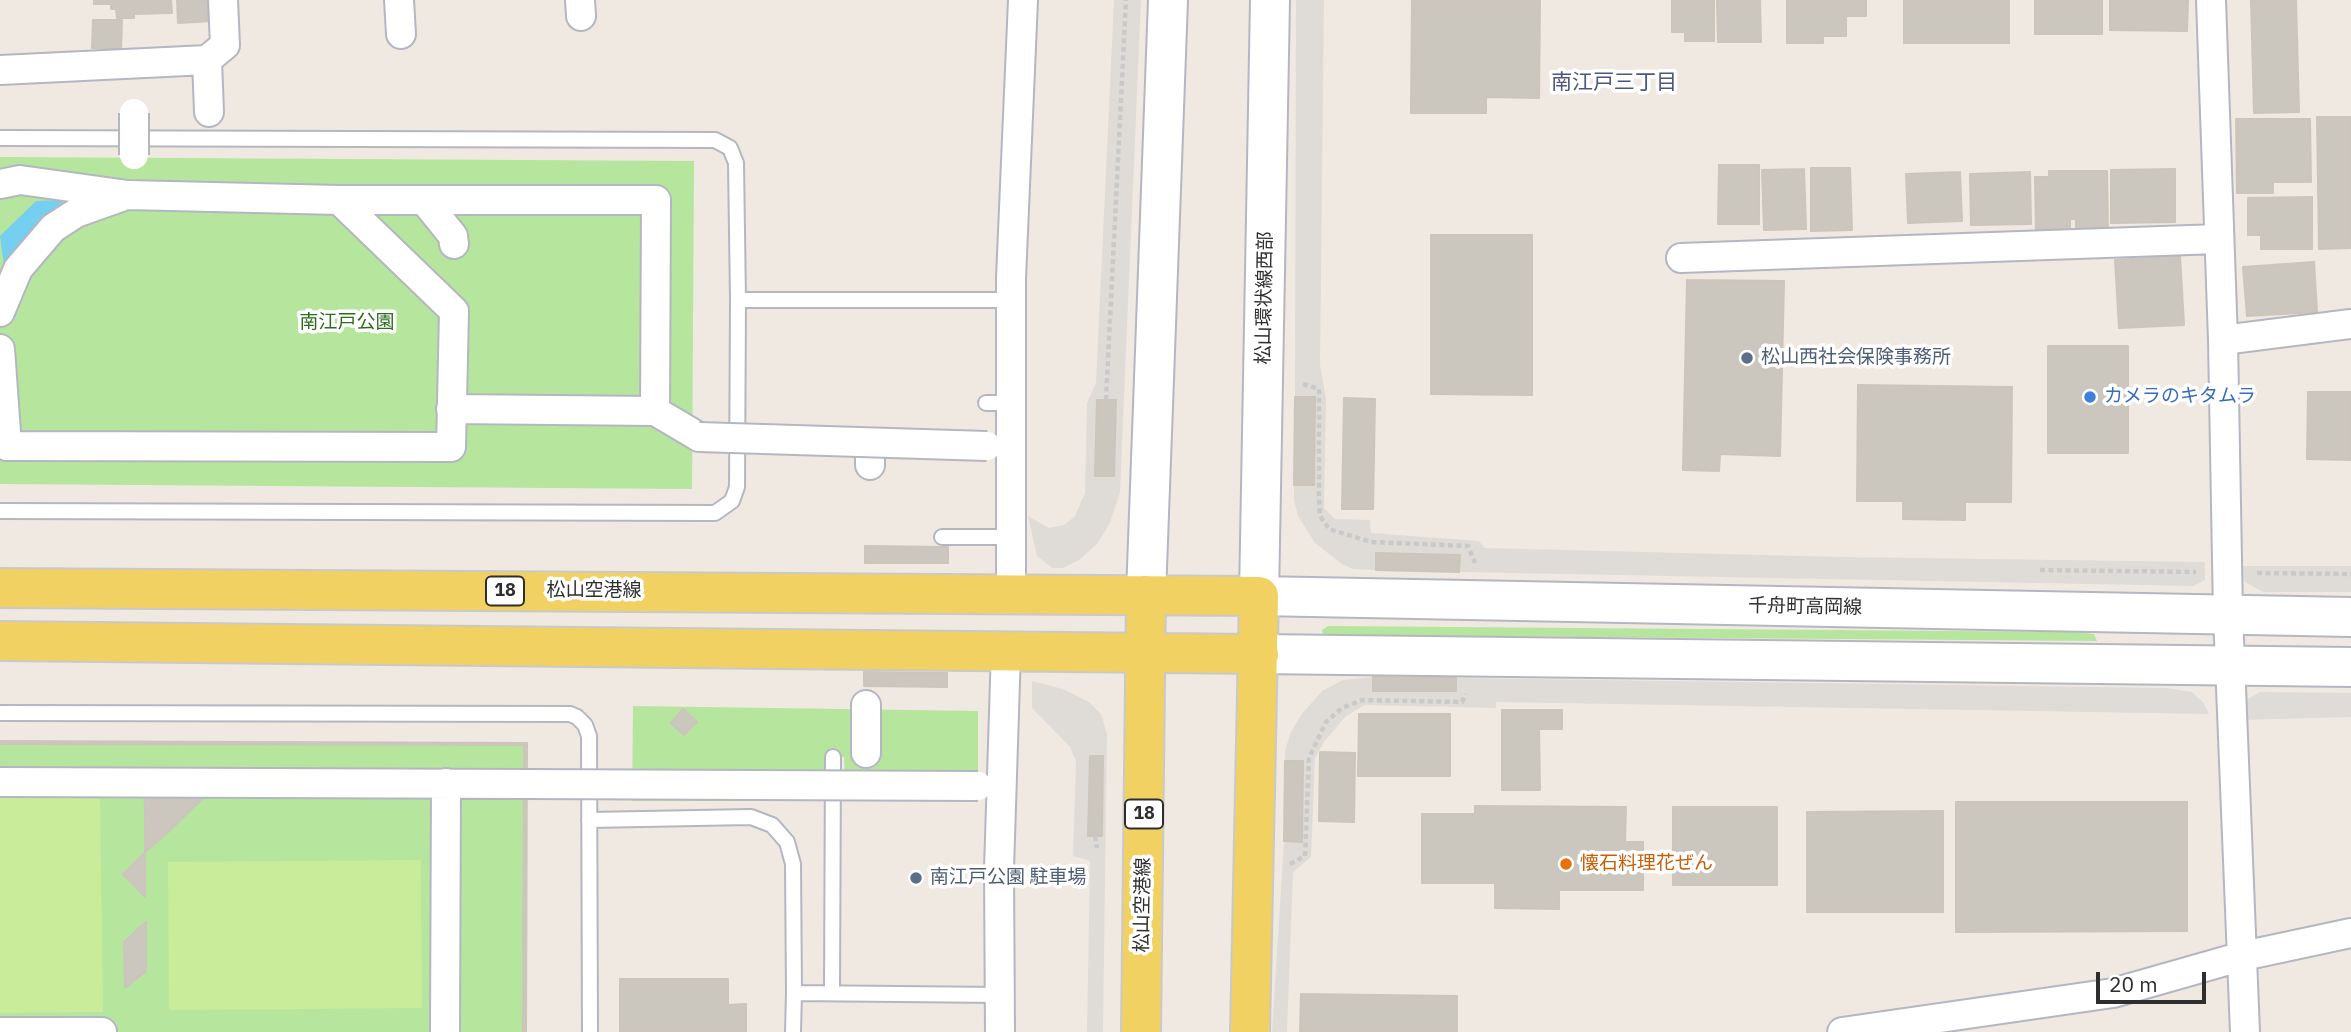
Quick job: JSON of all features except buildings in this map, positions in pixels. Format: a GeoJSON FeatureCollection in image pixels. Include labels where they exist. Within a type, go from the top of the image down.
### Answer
{"type":"FeatureCollection","features":[{"type":"Feature","properties":{"kind":"main road","name":"松山空港線"},"geometry":{"type":"LineString","coordinates":[[0,588],[1259,596]]}},
{"type":"Feature","properties":{"kind":"main road","name":"松山空港線"},"geometry":{"type":"LineString","coordinates":[[1141,1032],[1146,595]]}},
{"type":"Feature","properties":{"kind":"main road"},"geometry":{"type":"LineString","coordinates":[[1250,1032],[1259,596]]}},
{"type":"Feature","properties":{"kind":"main road"},"geometry":{"type":"LineString","coordinates":[[0,641],[1259,654]]}},
{"type":"Feature","properties":{"kind":"street"},"geometry":{"type":"LineString","coordinates":[[0,70],[207,60],[225,45],[223,0]]}},
{"type":"Feature","properties":{"kind":"street"},"geometry":{"type":"LineString","coordinates":[[399,0],[401,34]]}},
{"type":"Feature","properties":{"kind":"street"},"geometry":{"type":"LineString","coordinates":[[1011,593],[1011,537],[999,446],[998,403],[1011,300],[1023,0]]}},
{"type":"Feature","properties":{"kind":"street"},"geometry":{"type":"LineString","coordinates":[[1146,595],[1168,0]]}},
{"type":"Feature","properties":{"kind":"street","name":"松山環状線西部"},"geometry":{"type":"LineString","coordinates":[[1259,596],[1270,0]]}},
{"type":"Feature","properties":{"kind":"street"},"geometry":{"type":"LineString","coordinates":[[2211,0],[2223,340],[2228,614],[2245,1032]]}},
{"type":"Feature","properties":{"kind":"street"},"geometry":{"type":"LineString","coordinates":[[207,60],[209,112]]}},
{"type":"Feature","properties":{"kind":"street"},"geometry":{"type":"LineString","coordinates":[[131,195],[134,113]]}},
{"type":"Feature","properties":{"kind":"street"},"geometry":{"type":"LineString","coordinates":[[0,184],[20,180],[131,195],[339,200],[656,200],[655,411]]}},
{"type":"Feature","properties":{"kind":"street"},"geometry":{"type":"LineString","coordinates":[[0,312],[18,269],[53,228],[76,213],[131,195]]}},
{"type":"Feature","properties":{"kind":"street"},"geometry":{"type":"LineString","coordinates":[[0,349],[7,446],[451,447],[454,298],[339,200]]}},
{"type":"Feature","properties":{"kind":"street"},"geometry":{"type":"LineString","coordinates":[[424,200],[454,240],[487,201]]}},
{"type":"Feature","properties":{"kind":"street"},"geometry":{"type":"LineString","coordinates":[[1681,258],[2218,239]]}},
{"type":"Feature","properties":{"kind":"street"},"geometry":{"type":"LineString","coordinates":[[2223,340],[2351,324]]}},
{"type":"Feature","properties":{"kind":"street"},"geometry":{"type":"LineString","coordinates":[[451,409],[655,411],[699,437],[870,454],[999,446]]}},
{"type":"Feature","properties":{"kind":"street","name":"千舟町高岡線"},"geometry":{"type":"LineString","coordinates":[[1259,596],[2351,617]]}},
{"type":"Feature","properties":{"kind":"street"},"geometry":{"type":"LineString","coordinates":[[1000,1032],[999,869],[990,786],[1006,650]]}},
{"type":"Feature","properties":{"kind":"street"},"geometry":{"type":"LineString","coordinates":[[1259,654],[2351,667]]}},
{"type":"Feature","properties":{"kind":"street"},"geometry":{"type":"LineString","coordinates":[[866,705],[866,773]]}},
{"type":"Feature","properties":{"kind":"street"},"geometry":{"type":"LineString","coordinates":[[0,782],[526,784],[866,773],[990,786]]}},
{"type":"Feature","properties":{"kind":"street"},"geometry":{"type":"LineString","coordinates":[[445,1032],[446,783]]}},
{"type":"Feature","properties":{"kind":"street"},"geometry":{"type":"LineString","coordinates":[[1842,1032],[2113,993],[2243,956],[2351,933]]}},
{"type":"Feature","properties":{"kind":"street"},"geometry":{"type":"LineString","coordinates":[[0,1032],[102,1032]]}},
{"type":"Feature","properties":{"kind":"lane"},"geometry":{"type":"LineString","coordinates":[[0,138],[715,140],[730,148],[736,163],[738,300],[737,487],[728,506],[715,513],[0,511]]}},
{"type":"Feature","properties":{"kind":"lane"},"geometry":{"type":"LineString","coordinates":[[738,300],[1011,300]]}},
{"type":"Feature","properties":{"kind":"lane"},"geometry":{"type":"LineString","coordinates":[[942,537],[1011,537]]}},
{"type":"Feature","properties":{"kind":"lane"},"geometry":{"type":"LineString","coordinates":[[0,713],[570,714],[580,719],[588,732],[590,1032]]}},
{"type":"Feature","properties":{"kind":"lane"},"geometry":{"type":"LineString","coordinates":[[832,993],[833,757]]}},
{"type":"Feature","properties":{"kind":"lane"},"geometry":{"type":"LineString","coordinates":[[589,820],[751,817],[772,825],[787,842],[793,864],[793,1032]]}},
{"type":"Feature","properties":{"kind":"lane"},"geometry":{"type":"LineString","coordinates":[[794,993],[1001,995]]}},
{"type":"Feature","properties":{"kind":"path"},"geometry":{"type":"LineString","coordinates":[[1106,400],[1126,0]]}},
{"type":"Feature","properties":{"kind":"path"},"geometry":{"type":"LineString","coordinates":[[1303,384],[1319,389],[1318,496],[1320,516],[1329,529],[1371,542],[1468,546],[1475,563],[1488,564]]}},
{"type":"Feature","properties":{"kind":"path"},"geometry":{"type":"LineString","coordinates":[[2027,570],[2351,574]]}},
{"type":"Feature","properties":{"kind":"path"},"geometry":{"type":"LineString","coordinates":[[1287,866],[1305,856],[1309,758],[1326,722],[1342,708],[1362,700],[1462,702]]}},
{"type":"Feature","properties":{"kind":"path"},"geometry":{"type":"LineString","coordinates":[[1095,836],[1097,848]]}},
{"type":"Feature","properties":{"kind":"green space","name":"南江戸公園"},"geometry":{"type":"Polygon","coordinates":[[[0,157],[694,161],[692,489],[0,484],[0,157]]]}},
{"type":"Feature","properties":{"kind":"green space"},"geometry":{"type":"Polygon","coordinates":[[[1328,626],[2075,632],[2094,634],[2097,641],[1323,635],[1322,630],[1328,626]]]}},
{"type":"Feature","properties":{"kind":"green space"},"geometry":{"type":"Polygon","coordinates":[[[633,706],[978,711],[978,772],[845,781],[844,757],[825,755],[822,801],[632,801],[633,706]]]}},
{"type":"Feature","properties":{"kind":"green space"},"geometry":{"type":"Polygon","coordinates":[[[0,744],[524,745],[523,1032],[0,1032],[0,744]]]}},
{"type":"Feature","properties":{"kind":"green space"},"geometry":{"type":"Polygon","coordinates":[[[100,794],[103,1012],[0,1013],[0,795],[100,794]]]}},
{"type":"Feature","properties":{"kind":"green space"},"geometry":{"type":"Polygon","coordinates":[[[421,860],[422,1008],[169,1010],[168,862],[421,860]]]}},
{"type":"Feature","properties":{"kind":"shaded area"},"geometry":{"type":"Polygon","coordinates":[[[1114,0],[1141,0],[1120,492],[1110,523],[1097,544],[1079,560],[1063,568],[1052,568],[1037,556],[1028,516],[1049,528],[1064,525],[1075,516],[1085,493],[1087,403],[1096,383],[1114,0]],[[1097,400],[1095,475],[1115,400],[1097,400]]]}},
{"type":"Feature","properties":{"kind":"shaded area"},"geometry":{"type":"Polygon","coordinates":[[[1296,0],[1324,0],[1320,365],[1326,399],[1324,508],[1335,519],[1370,520],[1371,533],[1479,541],[1485,548],[2205,562],[2205,580],[2193,586],[1459,572],[1459,555],[1377,553],[1376,570],[1353,569],[1342,564],[1315,543],[1298,516],[1294,501],[1294,485],[1314,397],[1295,397],[1296,0]]]}},
{"type":"Feature","properties":{"kind":"shaded area"},"geometry":{"type":"Polygon","coordinates":[[[2240,566],[2351,566],[2351,592],[2263,592],[2245,582],[2240,566]]]}},
{"type":"Feature","properties":{"kind":"shaded area"},"geometry":{"type":"Polygon","coordinates":[[[1373,677],[1373,691],[1455,691],[1456,678],[2167,688],[2192,692],[2203,702],[2209,714],[1496,702],[1496,708],[1365,705],[1346,716],[1324,742],[1315,758],[1311,857],[1293,872],[1287,1032],[1272,1032],[1284,841],[1302,841],[1303,761],[1285,761],[1285,750],[1301,715],[1322,691],[1343,680],[1373,677]]]}},
{"type":"Feature","properties":{"kind":"shaded area"},"geometry":{"type":"Polygon","coordinates":[[[1032,681],[1063,689],[1089,702],[1101,714],[1107,734],[1103,1032],[1087,1032],[1090,861],[1073,856],[1076,761],[1070,747],[1032,708],[1032,681]],[[1090,756],[1088,836],[1102,836],[1103,756],[1090,756]]]}},
{"type":"Feature","properties":{"kind":"shaded area"},"geometry":{"type":"Polygon","coordinates":[[[2260,692],[2351,693],[2351,717],[2243,720],[2246,700],[2260,692]]]}},
{"type":"Feature","properties":{"kind":"water"},"geometry":{"type":"Polygon","coordinates":[[[61,200],[66,211],[5,272],[0,236],[36,201],[61,200]]]}},
{"type":"Feature","properties":{"kind":"place","name":"松山西社会保険事務所"},"geometry":{"type":"Point","coordinates":[1747,358]}},
{"type":"Feature","properties":{"kind":"place","name":"カメラのキタムラ"},"geometry":{"type":"Point","coordinates":[2090,397]}},
{"type":"Feature","properties":{"kind":"place","name":"懐石料理花ぜん"},"geometry":{"type":"Point","coordinates":[1566,864]}},
{"type":"Feature","properties":{"kind":"place","name":"南江戸公園 駐車場"},"geometry":{"type":"Point","coordinates":[916,878]}},
{"type":"Feature","properties":{"kind":"district","name":"南江戸三丁目"},"geometry":{"type":"Point","coordinates":[1614,83]}}]}
